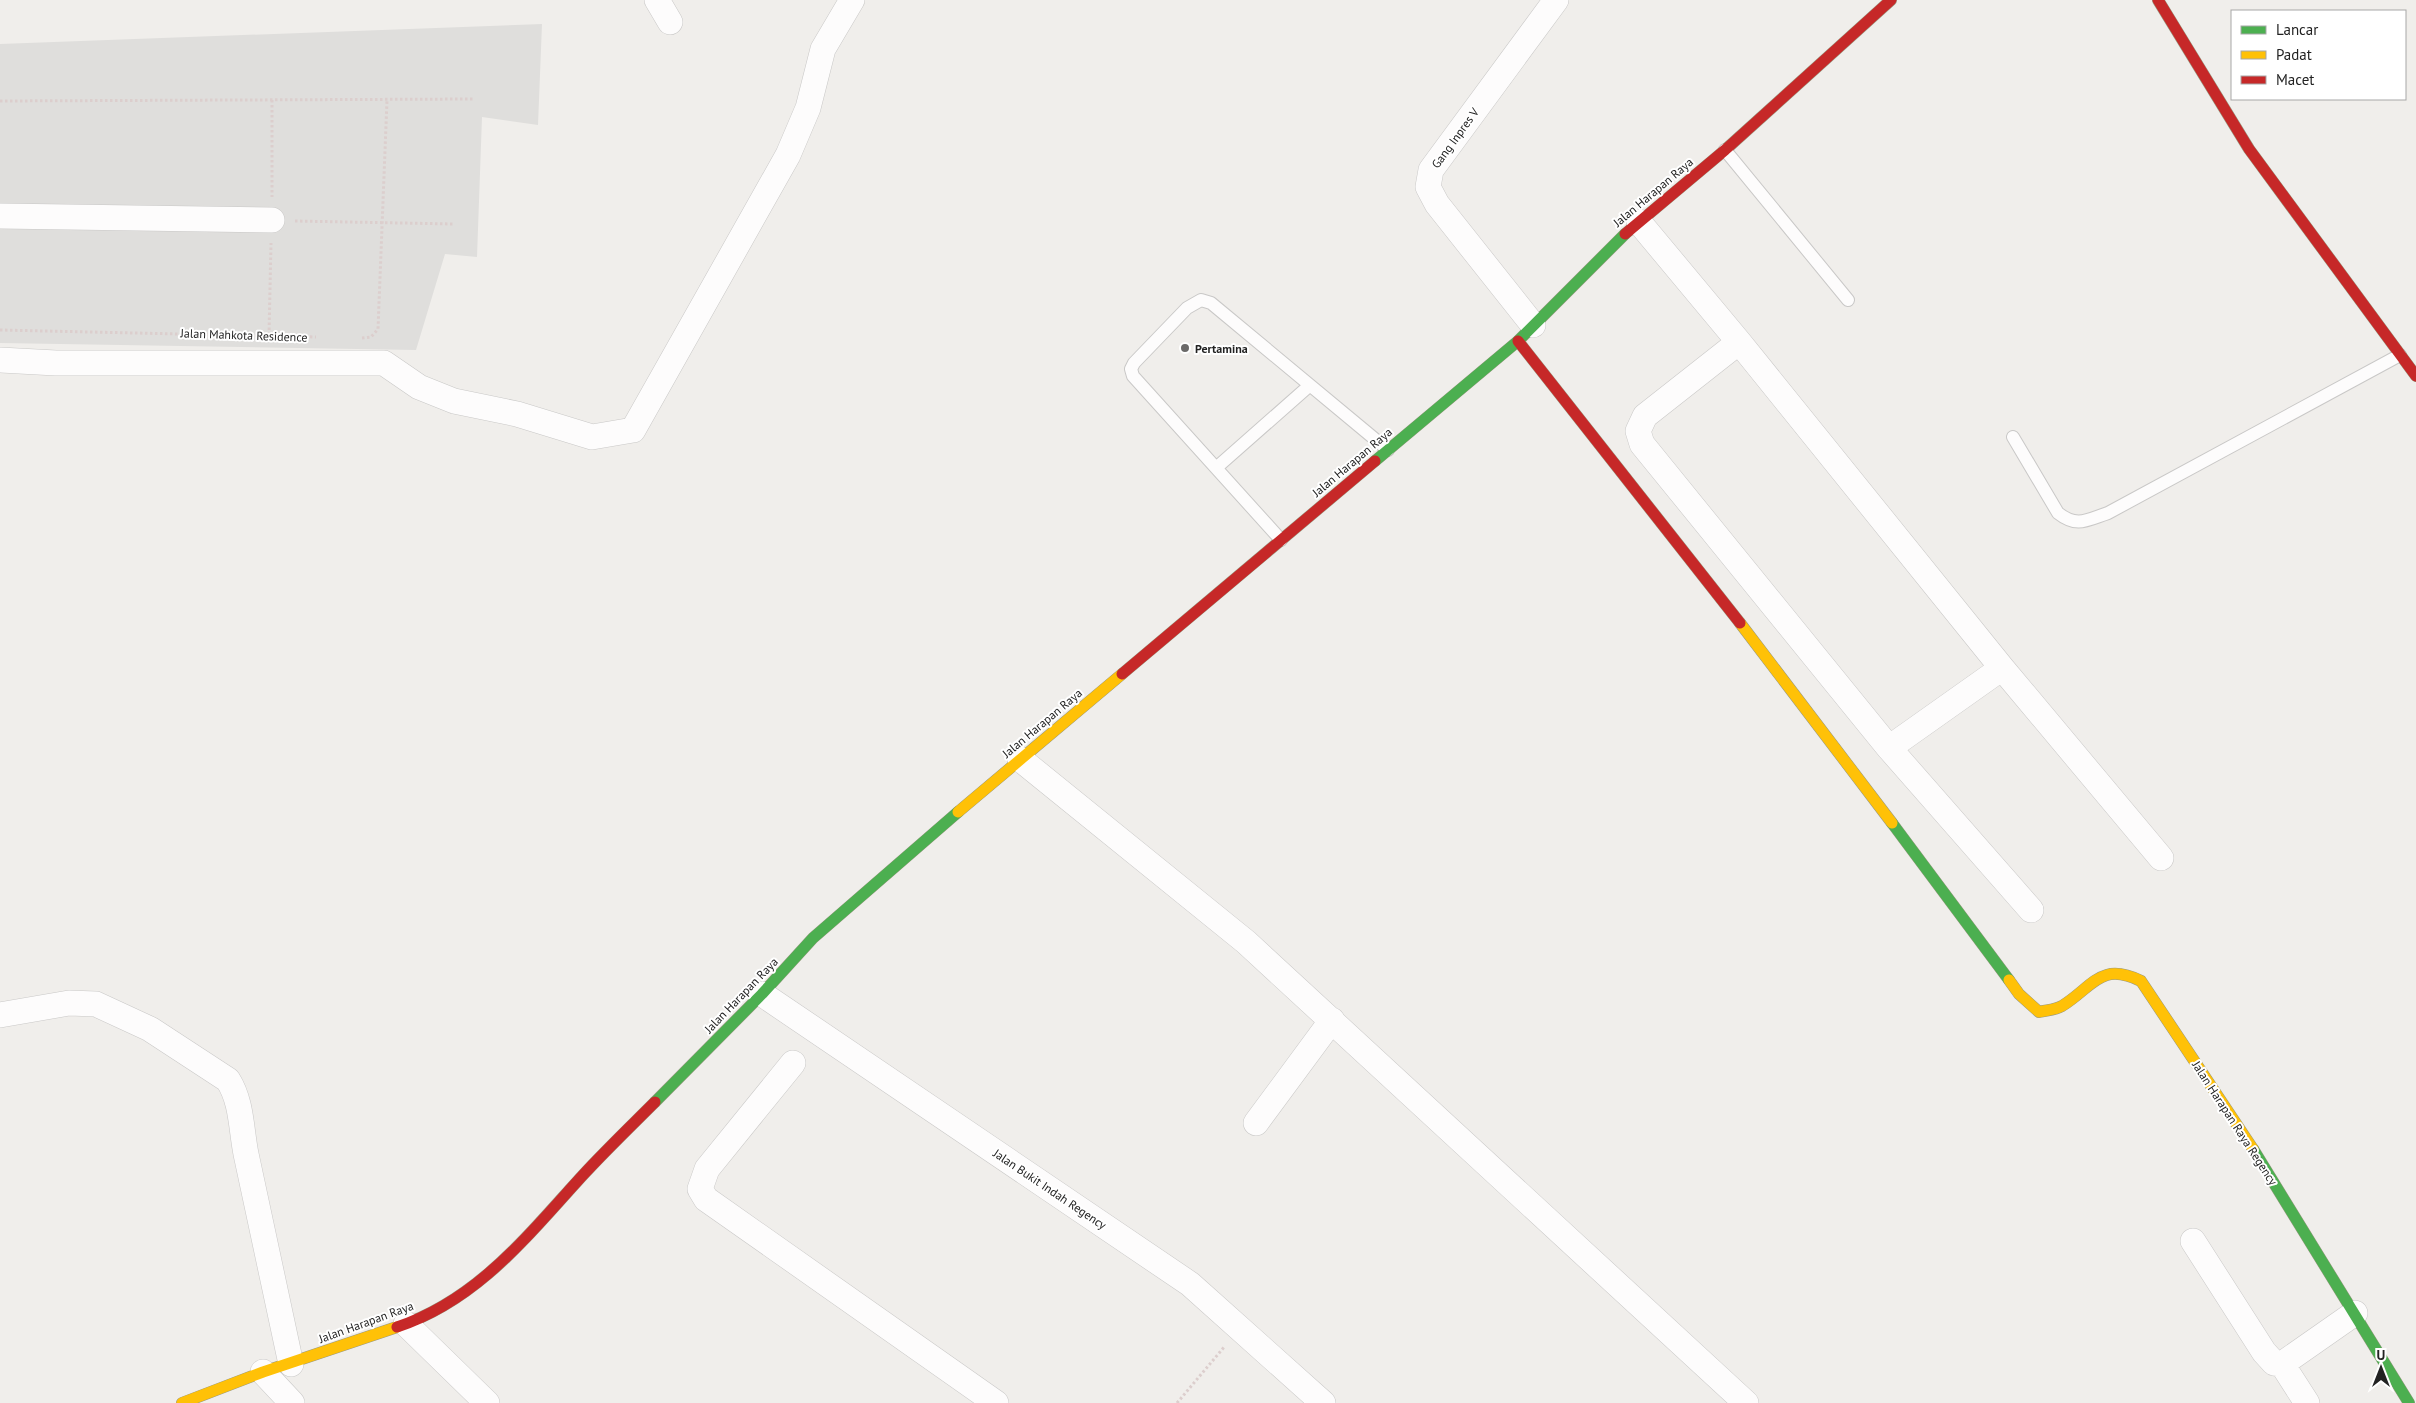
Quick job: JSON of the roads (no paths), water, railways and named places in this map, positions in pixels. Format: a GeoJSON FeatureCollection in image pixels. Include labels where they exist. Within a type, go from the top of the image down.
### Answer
{"type":"FeatureCollection","features":[{"type":"Feature","properties":{"kind":"main road","name":"Jalan Harapan Raya"},"geometry":{"type":"LineString","coordinates":[[182,1403],[263,1372],[406,1324],[453,1300],[509,1257],[585,1173],[762,994],[813,938],[1020,759],[1526,333],[1612,245],[1725,150],[1891,0]]}},
{"type":"Feature","properties":{"kind":"main road"},"geometry":{"type":"LineString","coordinates":[[2158,0],[2249,149],[2416,376]]}},
{"type":"Feature","properties":{"kind":"main road","name":"Jalan Harapan Raya Regency"},"geometry":{"type":"LineString","coordinates":[[1526,333],[1731,612],[1950,899],[2019,994],[2039,1012],[2060,1008],[2092,980],[2122,971],[2141,980],[2276,1184],[2409,1403]]}},
{"type":"Feature","properties":{"kind":"street"},"geometry":{"type":"LineString","coordinates":[[657,0],[670,22]]}},
{"type":"Feature","properties":{"kind":"street"},"geometry":{"type":"LineString","coordinates":[[0,360],[56,363],[384,363],[420,386],[454,401],[517,414],[592,437],[633,430],[788,155],[808,108],[823,49],[852,0]]}},
{"type":"Feature","properties":{"kind":"street","name":"Gang Inpres V"},"geometry":{"type":"LineString","coordinates":[[1526,333],[1437,204],[1428,187],[1431,170],[1556,0]]}},
{"type":"Feature","properties":{"kind":"street"},"geometry":{"type":"LineString","coordinates":[[0,216],[272,220]]}},
{"type":"Feature","properties":{"kind":"street"},"geometry":{"type":"LineString","coordinates":[[1639,222],[1740,342],[2002,668],[2160,858]]}},
{"type":"Feature","properties":{"kind":"street"},"geometry":{"type":"LineString","coordinates":[[1740,342],[1645,416],[1638,431],[1642,444],[1889,748],[2030,910]]}},
{"type":"Feature","properties":{"kind":"street"},"geometry":{"type":"LineString","coordinates":[[1889,748],[2002,668]]}},
{"type":"Feature","properties":{"kind":"street"},"geometry":{"type":"LineString","coordinates":[[1020,759],[1213,913],[1332,1020],[1746,1403]]}},
{"type":"Feature","properties":{"kind":"street","name":"Jalan Bukit Indah Regency"},"geometry":{"type":"LineString","coordinates":[[762,994],[1190,1284],[1323,1403]]}},
{"type":"Feature","properties":{"kind":"street"},"geometry":{"type":"LineString","coordinates":[[0,1016],[69,1003],[96,1004],[150,1030],[228,1080],[235,1091],[238,1104],[244,1142],[291,1364]]}},
{"type":"Feature","properties":{"kind":"street"},"geometry":{"type":"LineString","coordinates":[[1256,1123],[1332,1020]]}},
{"type":"Feature","properties":{"kind":"street"},"geometry":{"type":"LineString","coordinates":[[793,1063],[707,1168],[700,1189],[706,1199],[996,1403]]}},
{"type":"Feature","properties":{"kind":"street"},"geometry":{"type":"LineString","coordinates":[[2194,1241],[2264,1352],[2274,1363],[2282,1364],[2354,1313]]}},
{"type":"Feature","properties":{"kind":"street"},"geometry":{"type":"LineString","coordinates":[[406,1324],[487,1403]]}},
{"type":"Feature","properties":{"kind":"street"},"geometry":{"type":"LineString","coordinates":[[2282,1364],[2307,1403]]}},
{"type":"Feature","properties":{"kind":"street"},"geometry":{"type":"LineString","coordinates":[[263,1372],[292,1403]]}},
{"type":"Feature","properties":{"kind":"lane"},"geometry":{"type":"LineString","coordinates":[[1725,150],[1848,300]]}},
{"type":"Feature","properties":{"kind":"lane"},"geometry":{"type":"LineString","coordinates":[[1281,540],[1133,376],[1131,369],[1134,363],[1187,308],[1201,300],[1211,303],[1388,450]]}},
{"type":"Feature","properties":{"kind":"lane"},"geometry":{"type":"LineString","coordinates":[[2013,437],[2058,513],[2068,520],[2080,523],[2108,513],[2400,355]]}},
{"type":"Feature","properties":{"kind":"lane"},"geometry":{"type":"LineString","coordinates":[[1216,468],[1309,386]]}},
{"type":"Feature","properties":{"kind":"place","name":"Pertamina"},"geometry":{"type":"Point","coordinates":[1185,348]}}]}
